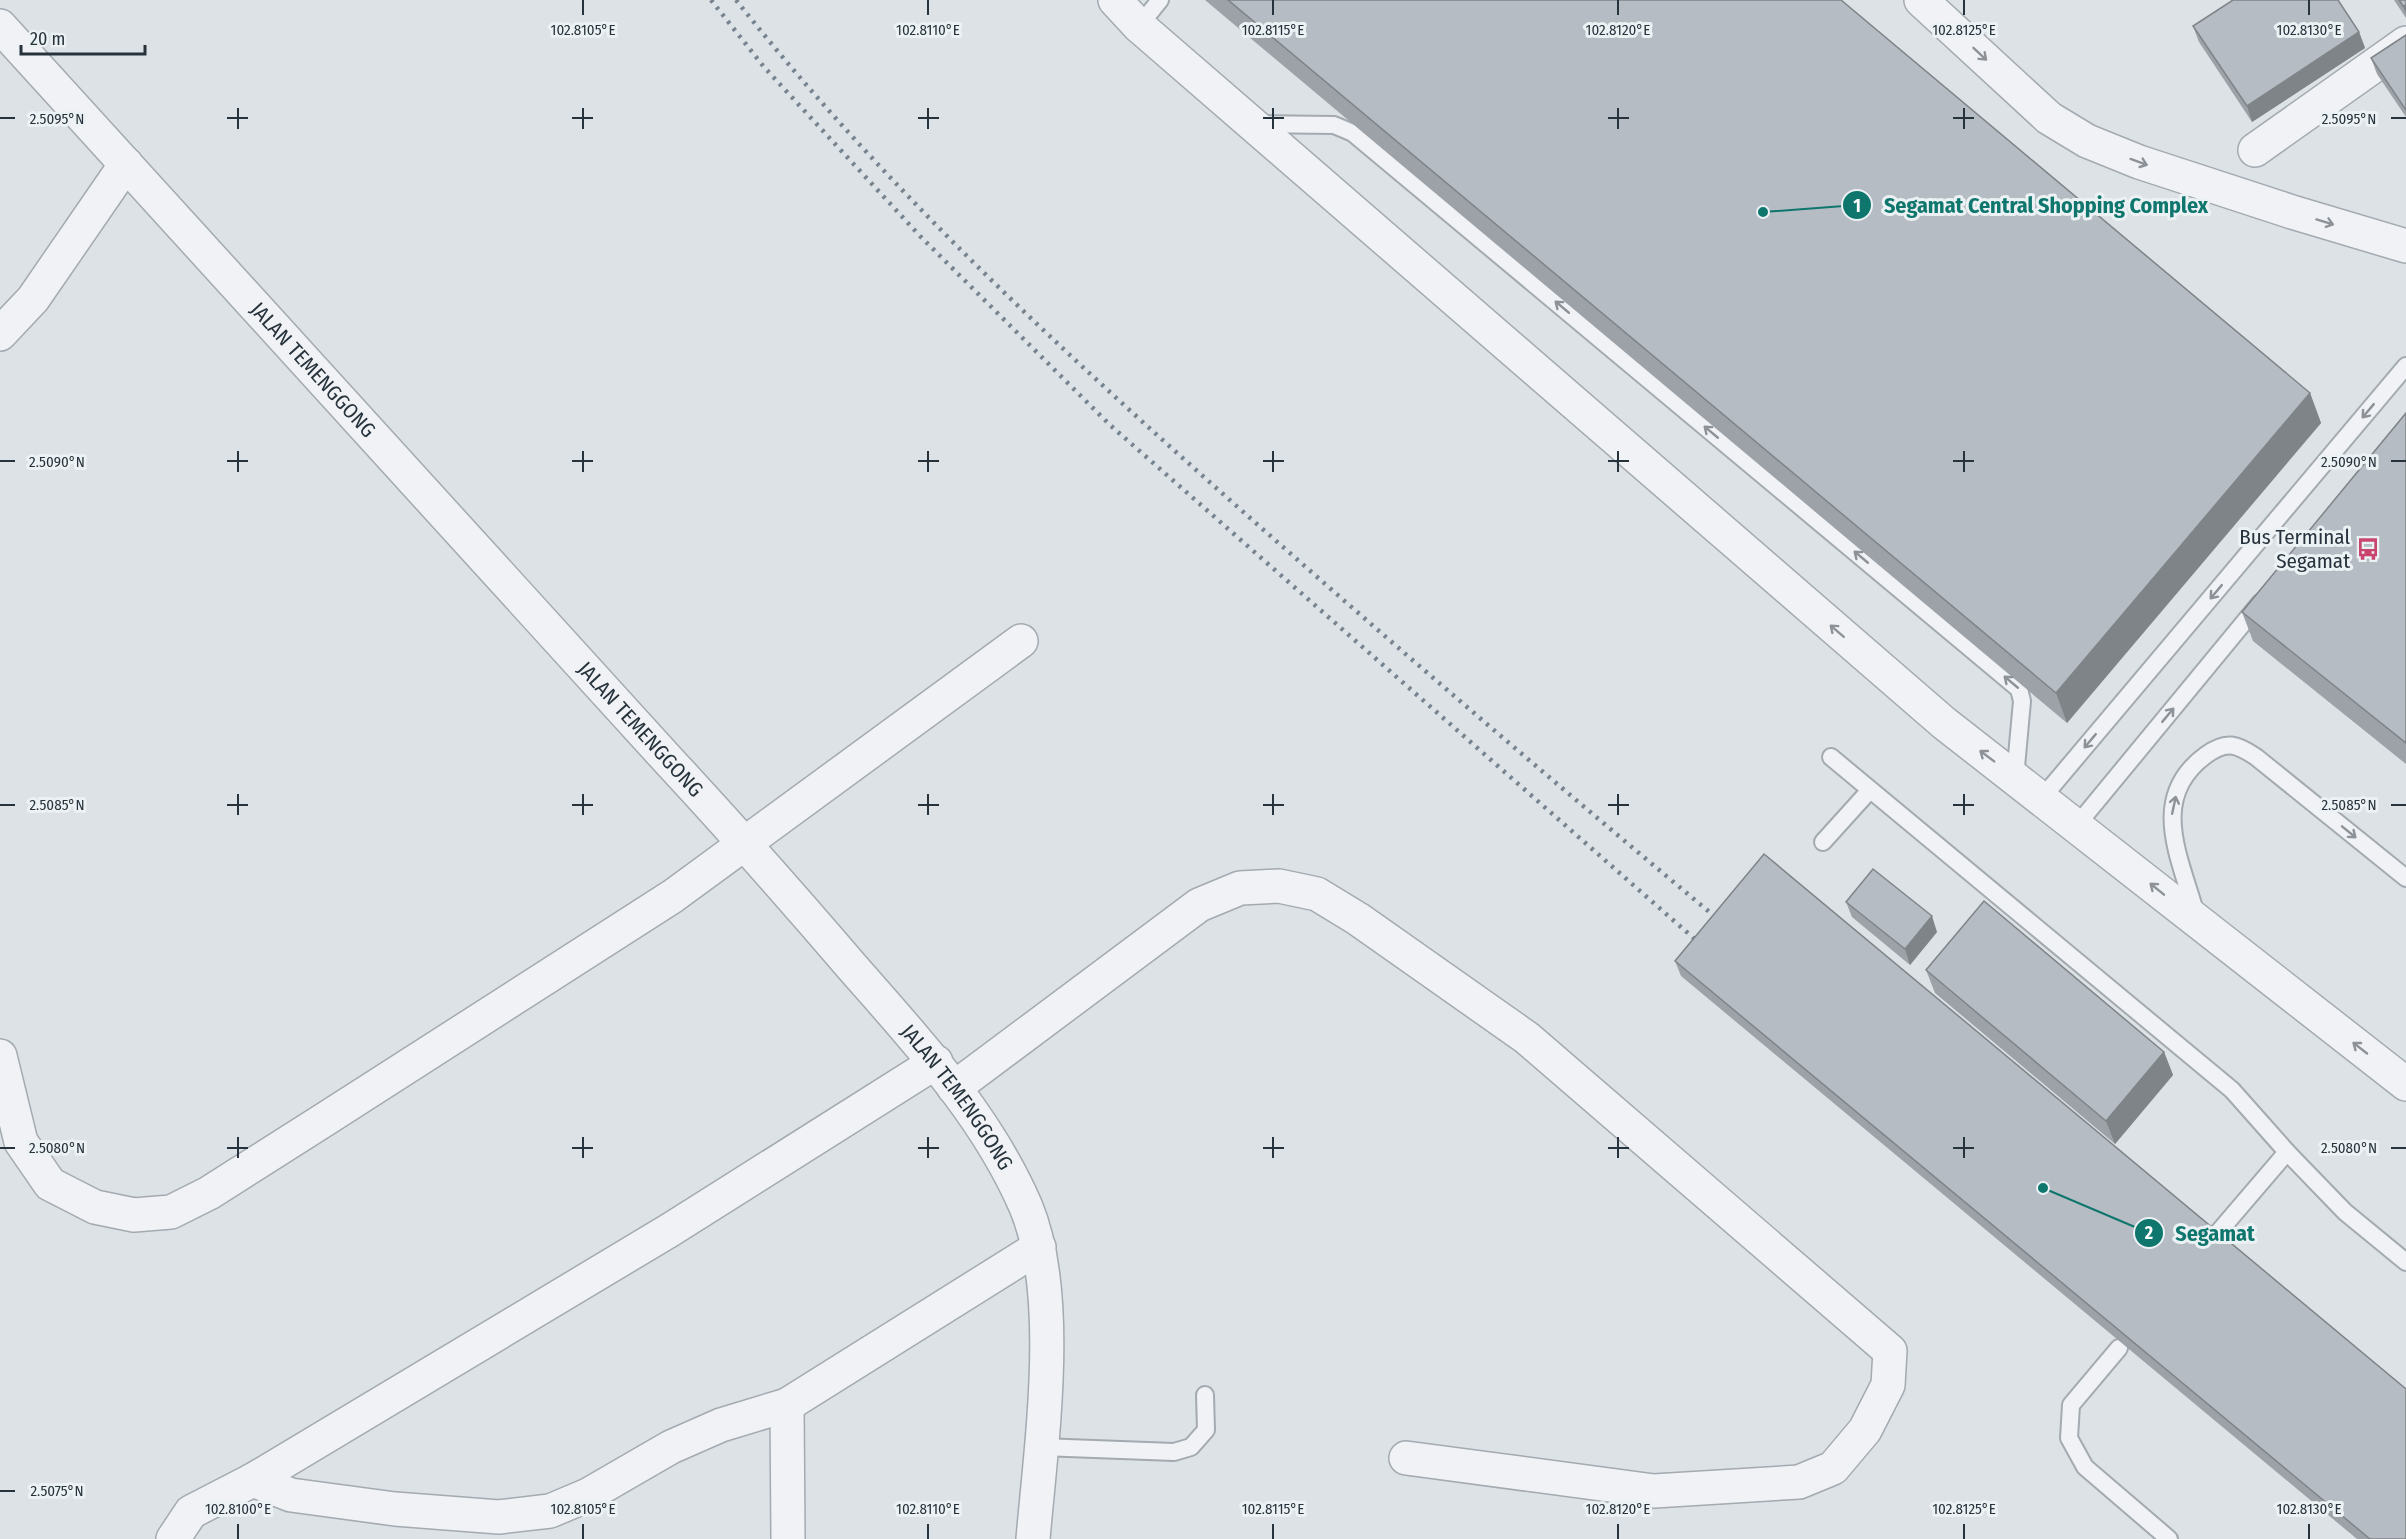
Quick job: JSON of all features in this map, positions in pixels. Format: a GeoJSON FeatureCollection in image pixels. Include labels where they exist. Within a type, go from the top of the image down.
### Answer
{"type":"FeatureCollection","features":[{"type":"Feature","properties":{"kind":"street"},"geometry":{"type":"LineString","coordinates":[[1115,0],[1139,26],[1944,723],[2406,1084]]}},
{"type":"Feature","properties":{"kind":"street"},"geometry":{"type":"LineString","coordinates":[[1922,0],[2049,118],[2087,141],[2161,169],[2406,247]]}},
{"type":"Feature","properties":{"kind":"street","name":"JALAN TEMENGGONG"},"geometry":{"type":"LineString","coordinates":[[0,26],[745,844],[936,1062],[996,1149],[1026,1208],[1039,1248],[1045,1287],[1046,1341],[1041,1447],[1033,1539]]}},
{"type":"Feature","properties":{"kind":"street"},"geometry":{"type":"LineString","coordinates":[[2255,150],[2406,43]]}},
{"type":"Feature","properties":{"kind":"street"},"geometry":{"type":"LineString","coordinates":[[0,334],[33,300],[126,164]]}},
{"type":"Feature","properties":{"kind":"street"},"geometry":{"type":"LineString","coordinates":[[0,1056],[21,1142],[51,1184],[95,1207],[134,1215],[171,1212],[209,1193],[673,896],[1021,641]]}},
{"type":"Feature","properties":{"kind":"street"},"geometry":{"type":"LineString","coordinates":[[954,1088],[1199,905],[1240,888],[1280,886],[1317,894],[1358,919],[1527,1038],[1890,1351],[1888,1385],[1865,1430],[1833,1468],[1799,1482],[1654,1491],[1406,1458]]}},
{"type":"Feature","properties":{"kind":"street"},"geometry":{"type":"LineString","coordinates":[[173,1539],[191,1512],[253,1480],[670,1230],[936,1062]]}},
{"type":"Feature","properties":{"kind":"street"},"geometry":{"type":"LineString","coordinates":[[253,1480],[291,1495],[395,1509],[499,1517],[550,1511],[588,1495],[671,1447],[721,1425],[787,1405],[1039,1248]]}},
{"type":"Feature","properties":{"kind":"street"},"geometry":{"type":"LineString","coordinates":[[787,1405],[788,1539]]}},
{"type":"Feature","properties":{"kind":"lane"},"geometry":{"type":"LineString","coordinates":[[1139,26],[1160,0]]}},
{"type":"Feature","properties":{"kind":"lane"},"geometry":{"type":"LineString","coordinates":[[1252,124],[1334,125],[1353,133],[2019,689],[2022,701],[2015,778]]}},
{"type":"Feature","properties":{"kind":"lane"},"geometry":{"type":"LineString","coordinates":[[2042,798],[2406,366]]}},
{"type":"Feature","properties":{"kind":"lane"},"geometry":{"type":"LineString","coordinates":[[2077,825],[2271,589]]}},
{"type":"Feature","properties":{"kind":"lane"},"geometry":{"type":"LineString","coordinates":[[2198,922],[2171,827],[2171,803],[2184,777],[2203,757],[2218,746],[2232,745],[2256,757],[2406,878]]}},
{"type":"Feature","properties":{"kind":"lane"},"geometry":{"type":"LineString","coordinates":[[1831,757],[2232,1090],[2345,1212],[2406,1262]]}},
{"type":"Feature","properties":{"kind":"lane"},"geometry":{"type":"LineString","coordinates":[[1824,843],[1870,790]]}},
{"type":"Feature","properties":{"kind":"lane"},"geometry":{"type":"LineString","coordinates":[[2216,1235],[2287,1152]]}},
{"type":"Feature","properties":{"kind":"lane"},"geometry":{"type":"LineString","coordinates":[[2119,1348],[2071,1405],[2069,1438],[2085,1467],[2169,1539]]}},
{"type":"Feature","properties":{"kind":"lane"},"geometry":{"type":"LineString","coordinates":[[1041,1447],[1174,1452],[1191,1447],[1206,1430],[1205,1395]]}},
{"type":"Feature","properties":{"kind":"building"},"geometry":{"type":"Polygon","coordinates":[[[1228,0],[1841,0],[2310,393],[2056,693],[1228,0]]]}},
{"type":"Feature","properties":{"kind":"building"},"geometry":{"type":"Polygon","coordinates":[[[2233,0],[2338,0],[2359,32],[2247,106],[2193,26],[2233,0]]]}},
{"type":"Feature","properties":{"kind":"building"},"geometry":{"type":"Polygon","coordinates":[[[2399,0],[2406,0],[2406,5],[2403,6],[2399,0]]]}},
{"type":"Feature","properties":{"kind":"building"},"geometry":{"type":"Polygon","coordinates":[[[2406,35],[2406,110],[2371,58],[2406,35]]]}},
{"type":"Feature","properties":{"kind":"building","name":"Bus Terminal Segamat"},"geometry":{"type":"Polygon","coordinates":[[[2406,413],[2406,743],[2242,612],[2406,413]]]}},
{"type":"Feature","properties":{"kind":"building"},"geometry":{"type":"Polygon","coordinates":[[[1764,854],[2406,1389],[2406,1539],[2370,1539],[1675,961],[1764,854]]]}},
{"type":"Feature","properties":{"kind":"building"},"geometry":{"type":"Polygon","coordinates":[[[1873,869],[1932,916],[1905,949],[1846,902],[1873,869]]]}},
{"type":"Feature","properties":{"kind":"building"},"geometry":{"type":"Polygon","coordinates":[[[1984,901],[2164,1052],[2106,1121],[1926,970],[1984,901]]]}},
{"type":"Feature","properties":{"kind":"railway"},"geometry":{"type":"LineString","coordinates":[[711,0],[764,67],[920,236],[1110,425],[1706,949]]}},
{"type":"Feature","properties":{"kind":"railway"},"geometry":{"type":"LineString","coordinates":[[736,0],[854,139],[981,270],[1113,395],[1367,620],[1725,925]]}},
{"type":"Feature","properties":{"kind":"place","name":"Segamat Central Shopping Complex"},"geometry":{"type":"Point","coordinates":[1763,212]}},
{"type":"Feature","properties":{"kind":"place","name":"Bus Terminal Segamat"},"geometry":{"type":"Point","coordinates":[2368,549]}},
{"type":"Feature","properties":{"kind":"place","name":"Segamat"},"geometry":{"type":"Point","coordinates":[2043,1188]}}]}
